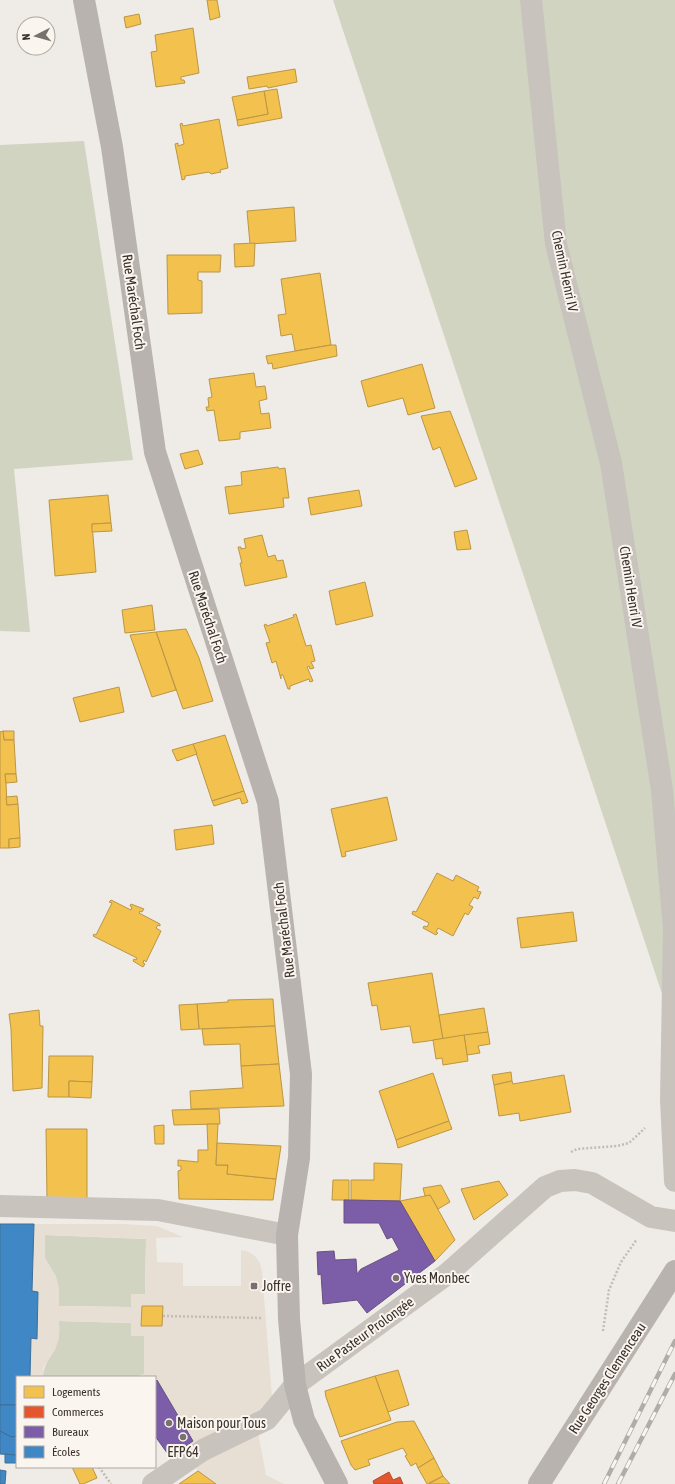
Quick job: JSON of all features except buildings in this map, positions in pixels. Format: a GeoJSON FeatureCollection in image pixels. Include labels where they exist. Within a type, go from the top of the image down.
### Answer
{"type":"FeatureCollection","features":[{"type":"Feature","properties":{"kind":"street","name":"Rue Maréchal Foch"},"geometry":{"type":"LineString","coordinates":[[84,0],[112,147],[155,452],[268,802],[300,1074],[299,1158],[287,1235],[289,1319],[295,1385],[304,1420],[337,1484]]}},
{"type":"Feature","properties":{"kind":"street","name":"Chemin Henri IV"},"geometry":{"type":"LineString","coordinates":[[531,0],[556,244],[611,463],[662,790],[674,929],[671,1100],[675,1181]]}},
{"type":"Feature","properties":{"kind":"street","name":"Rue Pasteur Prolongée"},"geometry":{"type":"LineString","coordinates":[[153,1484],[203,1450],[267,1419],[295,1385],[447,1274],[545,1187],[560,1181],[576,1180],[592,1183],[651,1217],[675,1221]]}},
{"type":"Feature","properties":{"kind":"street"},"geometry":{"type":"LineString","coordinates":[[0,1206],[158,1210],[287,1235]]}},
{"type":"Feature","properties":{"kind":"street","name":"Rue Georges Clemenceau"},"geometry":{"type":"LineString","coordinates":[[539,1484],[675,1271]]}},
{"type":"Feature","properties":{"kind":"path"},"geometry":{"type":"LineString","coordinates":[[545,1187],[560,1156],[577,1149],[617,1146],[629,1143],[640,1134],[671,1100]]}},
{"type":"Feature","properties":{"kind":"path"},"geometry":{"type":"LineString","coordinates":[[603,1336],[609,1290],[621,1262],[651,1217]]}},
{"type":"Feature","properties":{"kind":"path"},"geometry":{"type":"LineString","coordinates":[[163,1316],[289,1319]]}},
{"type":"Feature","properties":{"kind":"path"},"geometry":{"type":"LineString","coordinates":[[100,1468],[111,1484]]}},
{"type":"Feature","properties":{"kind":"green space"},"geometry":{"type":"Polygon","coordinates":[[[333,0],[675,0],[675,1033],[333,0]]]}},
{"type":"Feature","properties":{"kind":"green space"},"geometry":{"type":"Polygon","coordinates":[[[84,141],[133,460],[14,469],[30,632],[0,631],[0,145],[84,141]]]}},
{"type":"Feature","properties":{"kind":"green space"},"geometry":{"type":"Polygon","coordinates":[[[45,1235],[146,1239],[145,1294],[131,1307],[59,1306],[59,1288],[45,1258],[45,1235]]]}},
{"type":"Feature","properties":{"kind":"green space"},"geometry":{"type":"Polygon","coordinates":[[[59,1321],[131,1323],[144,1336],[144,1374],[137,1376],[43,1376],[43,1372],[58,1340],[59,1321]]]}},
{"type":"Feature","properties":{"kind":"shaded area"},"geometry":{"type":"Polygon","coordinates":[[[34,1224],[123,1224],[157,1226],[183,1237],[156,1238],[157,1262],[183,1263],[183,1286],[241,1286],[241,1250],[249,1252],[255,1256],[260,1263],[262,1272],[272,1397],[256,1421],[266,1475],[284,1484],[216,1484],[198,1471],[183,1449],[193,1440],[156,1382],[156,1376],[137,1376],[144,1374],[144,1336],[131,1336],[131,1323],[59,1321],[59,1338],[55,1350],[43,1368],[43,1376],[30,1376],[31,1338],[36,1339],[38,1292],[32,1291],[34,1224]],[[45,1235],[45,1258],[56,1276],[59,1288],[59,1306],[131,1307],[131,1294],[145,1294],[146,1239],[45,1235]],[[142,1306],[142,1326],[162,1326],[162,1306],[142,1306]]]}},
{"type":"Feature","properties":{"kind":"railway"},"geometry":{"type":"LineString","coordinates":[[604,1484],[675,1341]]}},
{"type":"Feature","properties":{"kind":"railway"},"geometry":{"type":"LineString","coordinates":[[618,1484],[675,1374]]}},
{"type":"Feature","properties":{"kind":"place","name":"Yves Monbec"},"geometry":{"type":"Point","coordinates":[396,1278]}},
{"type":"Feature","properties":{"kind":"place","name":"Joffre"},"geometry":{"type":"Point","coordinates":[254,1286]}},
{"type":"Feature","properties":{"kind":"place","name":"Maison pour Tous"},"geometry":{"type":"Point","coordinates":[169,1423]}},
{"type":"Feature","properties":{"kind":"place","name":"EFP64"},"geometry":{"type":"Point","coordinates":[183,1437]}}]}
